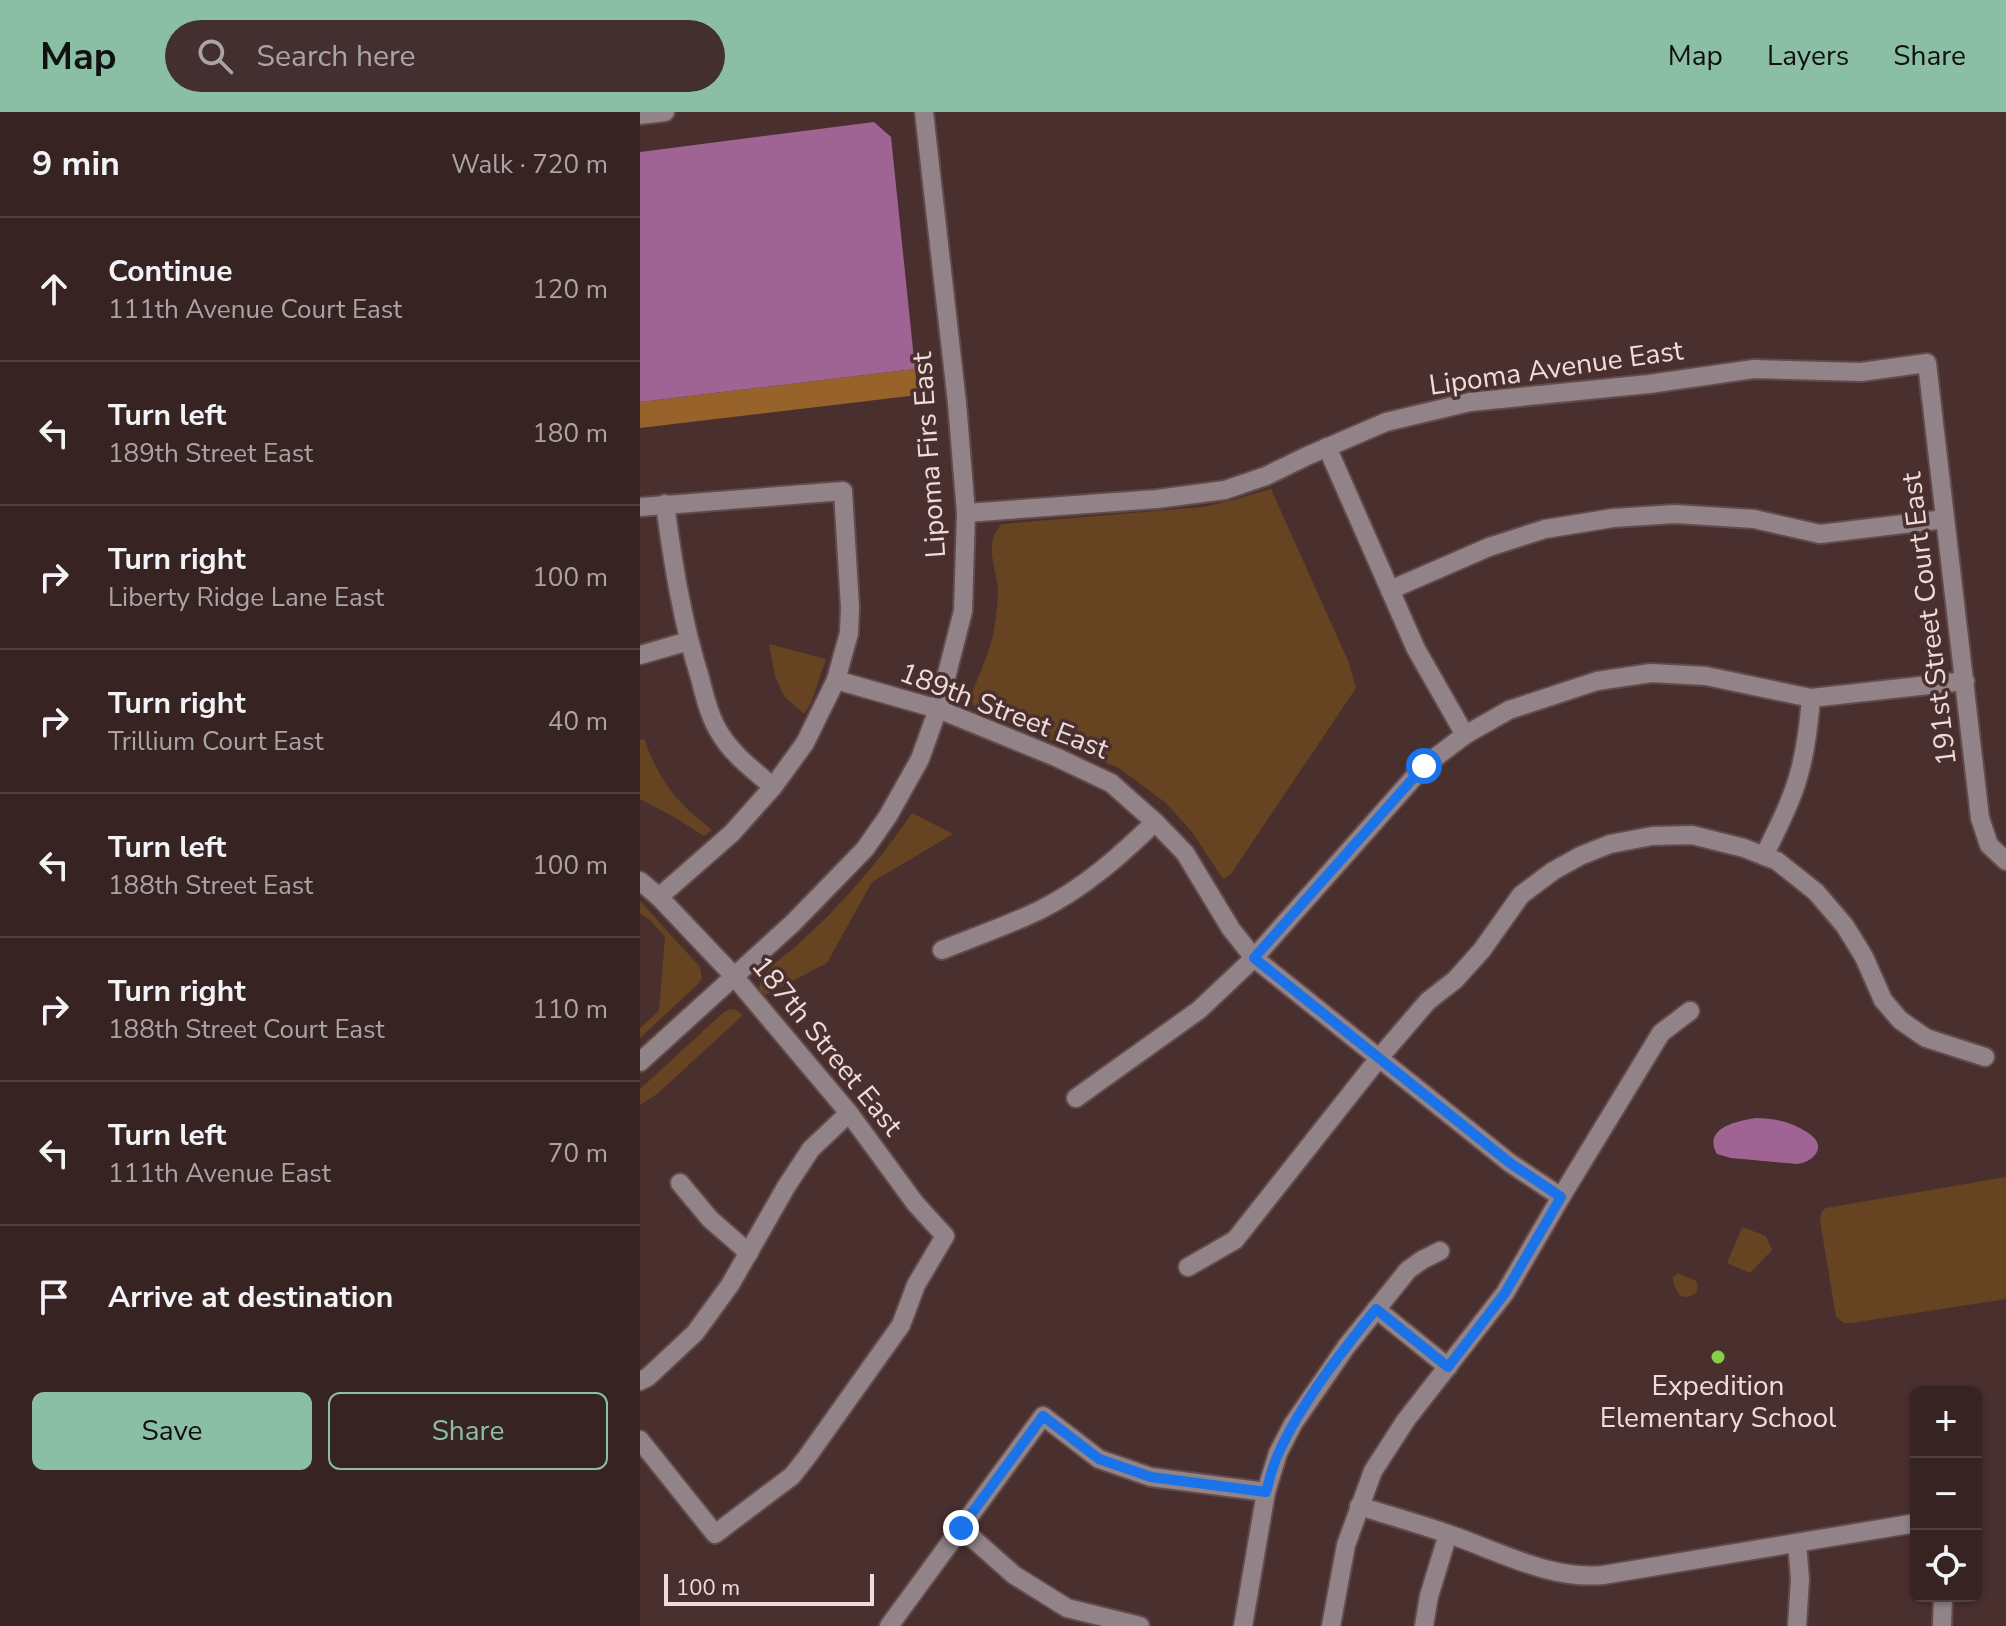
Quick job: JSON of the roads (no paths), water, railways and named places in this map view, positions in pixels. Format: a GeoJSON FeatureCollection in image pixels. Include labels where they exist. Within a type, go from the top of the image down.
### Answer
{"type":"FeatureCollection","features":[{"type":"Feature","properties":{"kind":"street"},"geometry":{"type":"LineString","coordinates":[[640,115],[665,112]]}},
{"type":"Feature","properties":{"kind":"street","name":"Lipoma Firs East"},"geometry":{"type":"LineString","coordinates":[[640,1062],[793,923],[865,849],[888,816],[920,759],[938,709],[963,611],[966,513],[957,403],[924,112]]}},
{"type":"Feature","properties":{"kind":"street","name":"Lipoma Avenue East"},"geometry":{"type":"LineString","coordinates":[[966,513],[1157,499],[1225,490],[1266,476],[1386,422],[1470,402],[1649,384],[1754,369],[1861,372],[1927,363]]}},
{"type":"Feature","properties":{"kind":"street","name":"191st Street Court East"},"geometry":{"type":"LineString","coordinates":[[1927,363],[1980,818],[1989,845],[2006,861]]}},
{"type":"Feature","properties":{"kind":"street"},"geometry":{"type":"LineString","coordinates":[[1327,447],[1416,649],[1465,735]]}},
{"type":"Feature","properties":{"kind":"street"},"geometry":{"type":"LineString","coordinates":[[640,507],[843,491],[850,607],[849,633],[836,680],[805,743],[773,787],[732,833],[659,897]]}},
{"type":"Feature","properties":{"kind":"street"},"geometry":{"type":"LineString","coordinates":[[665,504],[677,591],[709,709],[720,735],[737,756],[773,787]]}},
{"type":"Feature","properties":{"kind":"street"},"geometry":{"type":"LineString","coordinates":[[1390,590],[1489,547],[1545,529],[1613,518],[1675,514],[1754,519],[1820,534],[1945,519]]}},
{"type":"Feature","properties":{"kind":"street"},"geometry":{"type":"LineString","coordinates":[[640,655],[689,641]]}},
{"type":"Feature","properties":{"kind":"street"},"geometry":{"type":"LineString","coordinates":[[1076,1098],[1199,1010],[1254,958],[1424,766],[1465,735],[1509,710],[1597,681],[1651,673],[1706,676],[1811,698],[1965,681]]}},
{"type":"Feature","properties":{"kind":"street","name":"189th Street East"},"geometry":{"type":"LineString","coordinates":[[836,680],[938,709],[1111,783],[1185,853],[1231,929],[1254,958],[1510,1163],[1561,1197]]}},
{"type":"Feature","properties":{"kind":"street"},"geometry":{"type":"LineString","coordinates":[[1764,856],[1786,813],[1799,776],[1807,741],[1811,698]]}},
{"type":"Feature","properties":{"kind":"street"},"geometry":{"type":"LineString","coordinates":[[942,950],[1041,909],[1079,887],[1116,859],[1155,822]]}},
{"type":"Feature","properties":{"kind":"street"},"geometry":{"type":"LineString","coordinates":[[1188,1267],[1235,1240],[1379,1058],[1428,1001],[1455,980],[1482,950],[1521,895],[1553,871],[1610,844],[1652,836],[1692,835],[1744,848],[1777,861],[1816,892],[1845,926],[1864,957],[1883,1000],[1900,1020],[1926,1038],[1985,1057]]}},
{"type":"Feature","properties":{"kind":"street","name":"187th Street East"},"geometry":{"type":"LineString","coordinates":[[640,881],[733,975],[849,1113],[915,1203],[945,1236],[916,1285],[901,1325],[807,1457],[792,1476],[715,1534],[640,1440]]}},
{"type":"Feature","properties":{"kind":"street"},"geometry":{"type":"LineString","coordinates":[[1331,1626],[1346,1545],[1373,1471],[1398,1433],[1505,1293],[1661,1033],[1690,1011]]}},
{"type":"Feature","properties":{"kind":"street"},"geometry":{"type":"LineString","coordinates":[[640,1381],[695,1333],[730,1285],[811,1149],[849,1113]]}},
{"type":"Feature","properties":{"kind":"street"},"geometry":{"type":"LineString","coordinates":[[680,1183],[710,1219],[749,1253]]}},
{"type":"Feature","properties":{"kind":"street"},"geometry":{"type":"LineString","coordinates":[[1243,1626],[1266,1492],[1278,1453],[1293,1424],[1346,1347],[1408,1270],[1440,1251]]}},
{"type":"Feature","properties":{"kind":"street"},"geometry":{"type":"LineString","coordinates":[[1376,1309],[1448,1367]]}},
{"type":"Feature","properties":{"kind":"street"},"geometry":{"type":"LineString","coordinates":[[889,1626],[1043,1416],[1099,1459],[1151,1477],[1266,1492]]}},
{"type":"Feature","properties":{"kind":"street"},"geometry":{"type":"LineString","coordinates":[[1359,1506],[1553,1572],[1578,1575],[1603,1575],[1910,1524]]}},
{"type":"Feature","properties":{"kind":"street"},"geometry":{"type":"LineString","coordinates":[[961,1528],[1014,1575],[1067,1608],[1140,1626]]}},
{"type":"Feature","properties":{"kind":"street"},"geometry":{"type":"LineString","coordinates":[[1424,1626],[1429,1596],[1448,1534]]}},
{"type":"Feature","properties":{"kind":"street"},"geometry":{"type":"LineString","coordinates":[[1797,1543],[1800,1579],[1797,1626]]}},
{"type":"Feature","properties":{"kind":"street"},"geometry":{"type":"LineString","coordinates":[[1942,1626],[1943,1602]]}},
{"type":"Feature","properties":{"kind":"place","name":"Expedition Elementary School"},"geometry":{"type":"Point","coordinates":[1718,1357]}}]}
